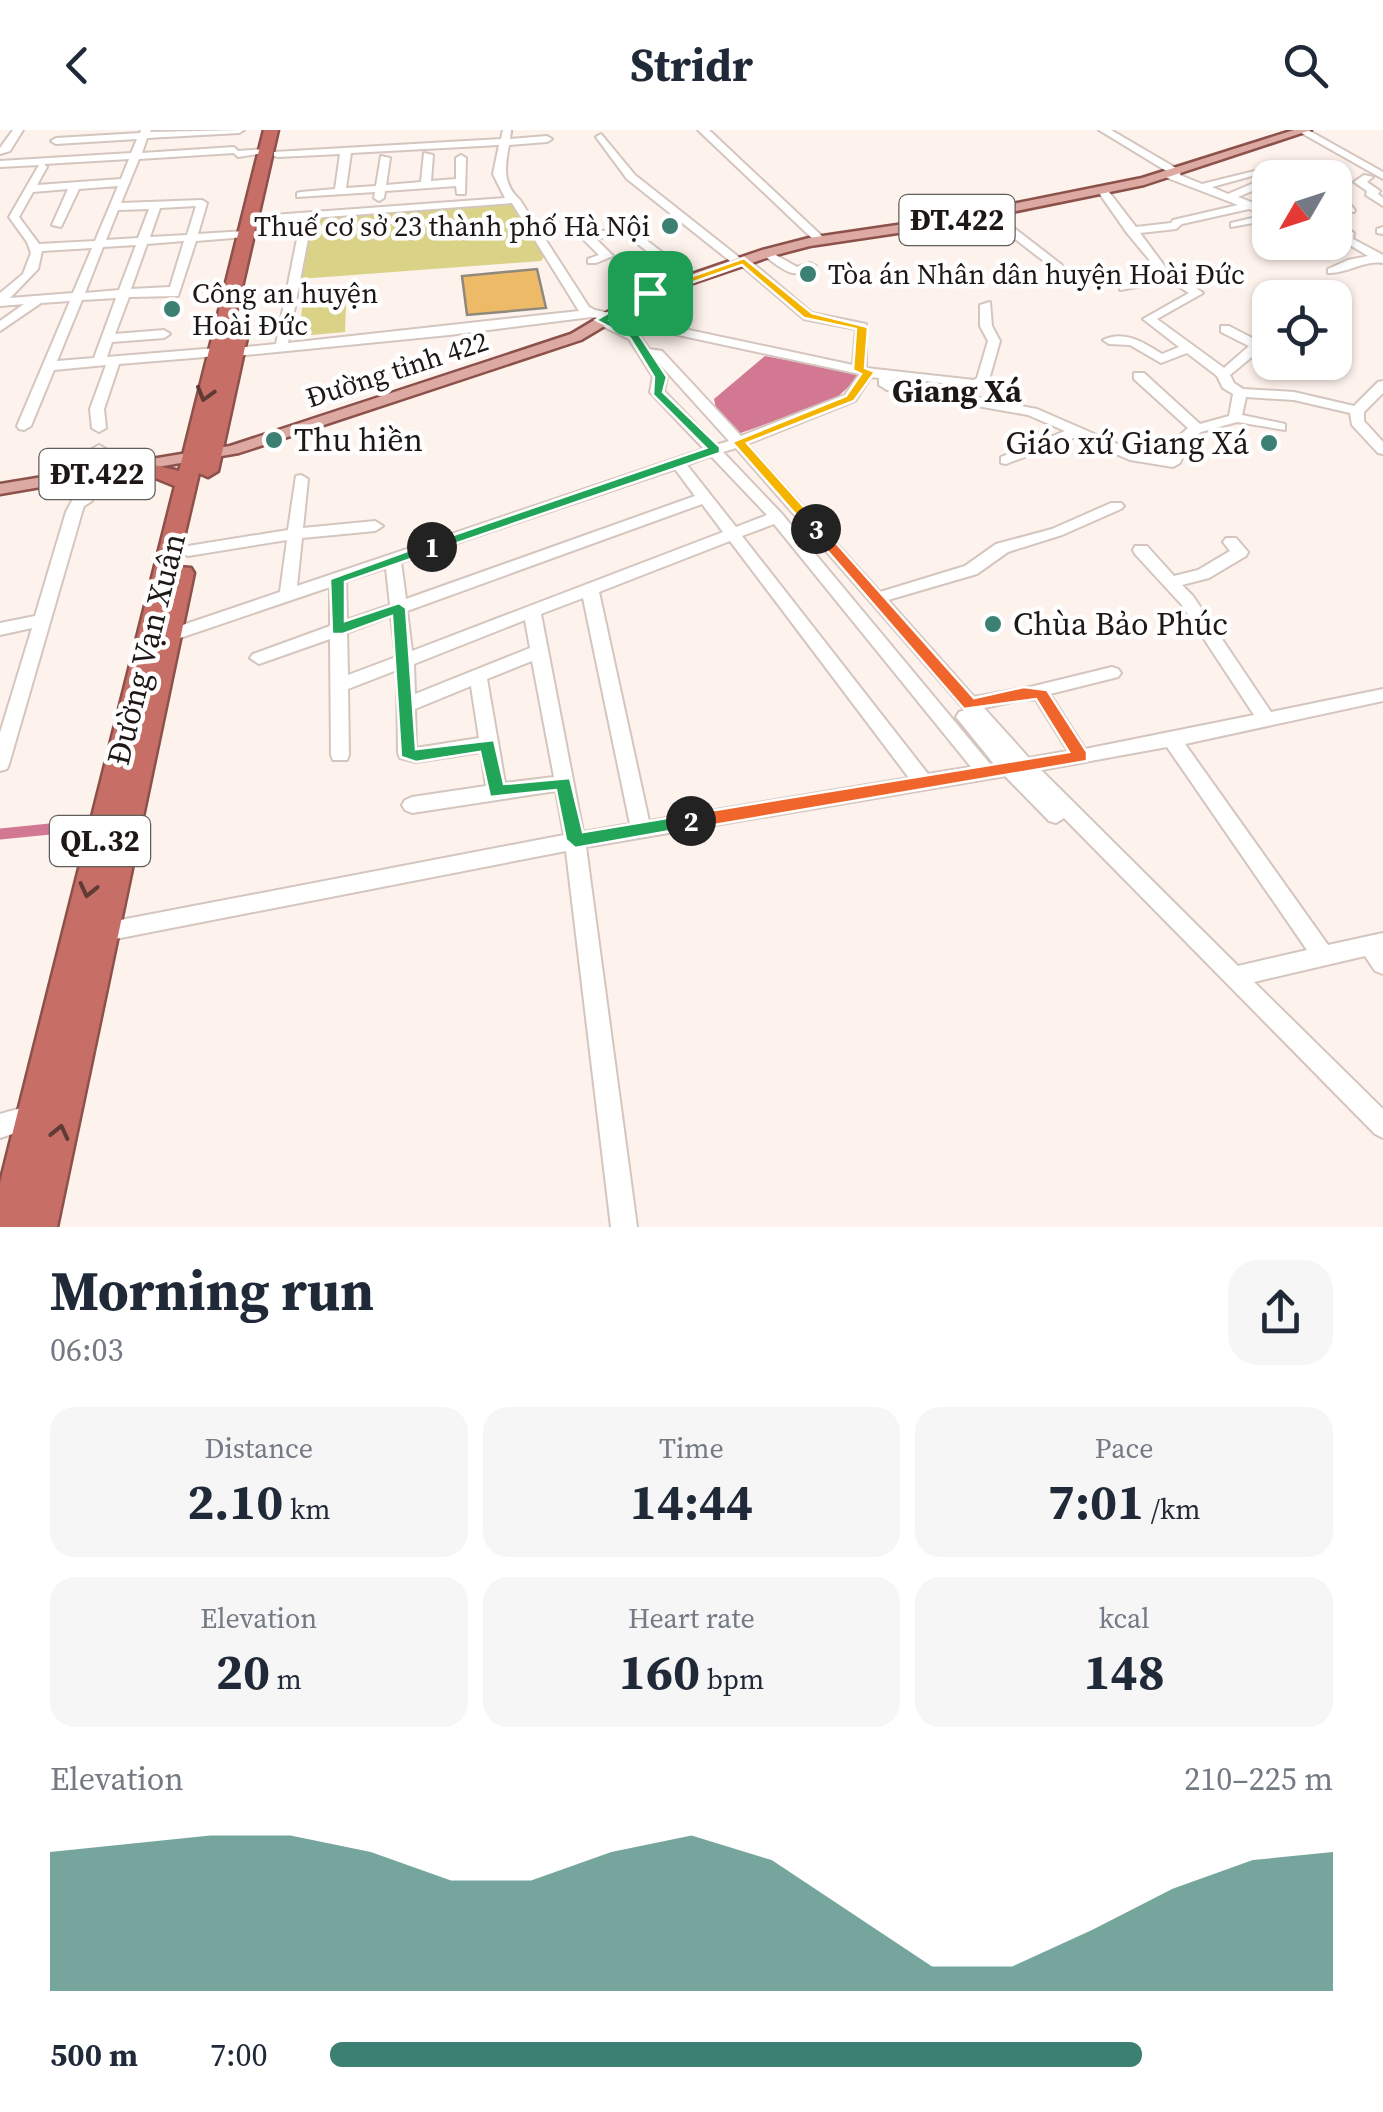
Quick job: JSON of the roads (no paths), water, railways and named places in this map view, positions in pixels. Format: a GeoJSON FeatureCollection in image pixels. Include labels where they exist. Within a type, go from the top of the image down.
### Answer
{"type":"FeatureCollection","features":[{"type":"Feature","properties":{"kind":"highway","name":"Đường Vạn Xuân"},"geometry":{"type":"LineString","coordinates":[[6,1227],[168,636],[188,551],[203,454],[230,351],[245,234],[270,146],[284,130]]}},
{"type":"Feature","properties":{"kind":"highway","name":"Đường Vạn Xuân"},"geometry":{"type":"LineString","coordinates":[[242,280],[264,218],[270,146]]}},
{"type":"Feature","properties":{"kind":"highway","name":"Đường Vạn Xuân"},"geometry":{"type":"LineString","coordinates":[[38,1227],[105,932],[126,778],[187,484],[203,454]]}},
{"type":"Feature","properties":{"kind":"highway"},"geometry":{"type":"LineString","coordinates":[[138,466],[164,471],[187,484]]}},
{"type":"Feature","properties":{"kind":"main road","name":"ĐT.422"},"geometry":{"type":"LineString","coordinates":[[597,314],[767,253],[1173,174],[1304,130]]}},
{"type":"Feature","properties":{"kind":"main road","name":"Đường tỉnh 422"},"geometry":{"type":"LineString","coordinates":[[203,454],[240,448],[473,374],[576,337],[597,314]]}},
{"type":"Feature","properties":{"kind":"main road","name":"ĐT.422"},"geometry":{"type":"LineString","coordinates":[[0,489],[203,454]]}},
{"type":"Feature","properties":{"kind":"street"},"geometry":{"type":"LineString","coordinates":[[0,151],[6,149],[18,130]]}},
{"type":"Feature","properties":{"kind":"street"},"geometry":{"type":"LineString","coordinates":[[14,217],[59,135],[239,130]]}},
{"type":"Feature","properties":{"kind":"street"},"geometry":{"type":"LineString","coordinates":[[703,130],[820,240]]}},
{"type":"Feature","properties":{"kind":"street"},"geometry":{"type":"LineString","coordinates":[[1104,130],[1173,174],[1251,206]]}},
{"type":"Feature","properties":{"kind":"street"},"geometry":{"type":"LineString","coordinates":[[1304,130],[1383,176]]}},
{"type":"Feature","properties":{"kind":"street"},"geometry":{"type":"LineString","coordinates":[[24,426],[144,133]]}},
{"type":"Feature","properties":{"kind":"street"},"geometry":{"type":"LineString","coordinates":[[0,167],[236,152],[270,146],[346,150],[506,136],[547,139]]}},
{"type":"Feature","properties":{"kind":"street"},"geometry":{"type":"LineString","coordinates":[[506,136],[498,174],[511,199]]}},
{"type":"Feature","properties":{"kind":"street"},"geometry":{"type":"LineString","coordinates":[[168,636],[739,442],[850,398],[864,371],[862,327],[808,316],[631,177],[601,137]]}},
{"type":"Feature","properties":{"kind":"street"},"geometry":{"type":"LineString","coordinates":[[340,192],[346,150]]}},
{"type":"Feature","properties":{"kind":"street"},"geometry":{"type":"LineString","coordinates":[[426,185],[428,155]]}},
{"type":"Feature","properties":{"kind":"street"},"geometry":{"type":"LineString","coordinates":[[378,209],[385,158]]}},
{"type":"Feature","properties":{"kind":"street"},"geometry":{"type":"LineString","coordinates":[[460,203],[461,158]]}},
{"type":"Feature","properties":{"kind":"street"},"geometry":{"type":"LineString","coordinates":[[1202,187],[1252,173]]}},
{"type":"Feature","properties":{"kind":"street"},"geometry":{"type":"LineString","coordinates":[[1368,177],[1360,182],[1375,191],[1370,193],[1383,203]]}},
{"type":"Feature","properties":{"kind":"street"},"geometry":{"type":"LineString","coordinates":[[30,189],[124,182]]}},
{"type":"Feature","properties":{"kind":"street"},"geometry":{"type":"LineString","coordinates":[[282,344],[303,215],[301,192],[462,182]]}},
{"type":"Feature","properties":{"kind":"street"},"geometry":{"type":"LineString","coordinates":[[57,225],[75,186]]}},
{"type":"Feature","properties":{"kind":"street"},"geometry":{"type":"LineString","coordinates":[[1229,197],[1252,187]]}},
{"type":"Feature","properties":{"kind":"street"},"geometry":{"type":"LineString","coordinates":[[1102,190],[1170,278],[1197,293],[1149,320],[1223,374],[1228,385],[1240,393],[1294,396],[1357,411]]}},
{"type":"Feature","properties":{"kind":"street"},"geometry":{"type":"LineString","coordinates":[[264,218],[511,199],[520,203],[597,314],[634,336],[646,353],[657,354],[668,375],[739,442],[970,704],[1017,767],[1383,1126]]}},
{"type":"Feature","properties":{"kind":"street"},"geometry":{"type":"LineString","coordinates":[[0,301],[175,291],[202,203],[114,207]]}},
{"type":"Feature","properties":{"kind":"street"},"geometry":{"type":"LineString","coordinates":[[99,428],[97,409],[107,339],[156,204]]}},
{"type":"Feature","properties":{"kind":"street"},"geometry":{"type":"LineString","coordinates":[[1131,231],[1176,226],[1177,222],[1251,206]]}},
{"type":"Feature","properties":{"kind":"street"},"geometry":{"type":"LineString","coordinates":[[988,213],[1058,267]]}},
{"type":"Feature","properties":{"kind":"street"},"geometry":{"type":"LineString","coordinates":[[0,219],[14,217]]}},
{"type":"Feature","properties":{"kind":"street"},"geometry":{"type":"LineString","coordinates":[[14,217],[36,248]]}},
{"type":"Feature","properties":{"kind":"street"},"geometry":{"type":"LineString","coordinates":[[614,217],[668,262],[630,274]]}},
{"type":"Feature","properties":{"kind":"street"},"geometry":{"type":"LineString","coordinates":[[1235,225],[1252,220]]}},
{"type":"Feature","properties":{"kind":"street"},"geometry":{"type":"LineString","coordinates":[[580,223],[595,237]]}},
{"type":"Feature","properties":{"kind":"street"},"geometry":{"type":"LineString","coordinates":[[592,261],[607,256],[588,238],[625,228]]}},
{"type":"Feature","properties":{"kind":"street"},"geometry":{"type":"LineString","coordinates":[[36,248],[245,234]]}},
{"type":"Feature","properties":{"kind":"street"},"geometry":{"type":"LineString","coordinates":[[1352,245],[1381,260]]}},
{"type":"Feature","properties":{"kind":"street"},"geometry":{"type":"LineString","coordinates":[[0,301],[27,276],[36,248]]}},
{"type":"Feature","properties":{"kind":"street"},"geometry":{"type":"LineString","coordinates":[[767,253],[796,272],[810,266]]}},
{"type":"Feature","properties":{"kind":"street"},"geometry":{"type":"LineString","coordinates":[[1332,271],[1352,262],[1381,260]]}},
{"type":"Feature","properties":{"kind":"street"},"geometry":{"type":"LineString","coordinates":[[644,270],[668,286]]}},
{"type":"Feature","properties":{"kind":"street"},"geometry":{"type":"LineString","coordinates":[[1124,287],[1170,278]]}},
{"type":"Feature","properties":{"kind":"street"},"geometry":{"type":"LineString","coordinates":[[0,326],[37,300]]}},
{"type":"Feature","properties":{"kind":"street"},"geometry":{"type":"LineString","coordinates":[[230,351],[597,314],[886,376],[898,373],[980,382],[994,341],[986,326],[986,305]]}},
{"type":"Feature","properties":{"kind":"street"},"geometry":{"type":"LineString","coordinates":[[49,366],[449,332],[597,314]]}},
{"type":"Feature","properties":{"kind":"street"},"geometry":{"type":"LineString","coordinates":[[1224,329],[1252,342]]}},
{"type":"Feature","properties":{"kind":"street"},"geometry":{"type":"LineString","coordinates":[[107,339],[164,334]]}},
{"type":"Feature","properties":{"kind":"street"},"geometry":{"type":"LineString","coordinates":[[1109,340],[1132,341],[1161,358],[1188,348]]}},
{"type":"Feature","properties":{"kind":"street"},"geometry":{"type":"LineString","coordinates":[[1223,374],[1240,365],[1252,349]]}},
{"type":"Feature","properties":{"kind":"street"},"geometry":{"type":"LineString","coordinates":[[668,375],[657,392],[777,517],[986,771]]}},
{"type":"Feature","properties":{"kind":"street"},"geometry":{"type":"LineString","coordinates":[[886,376],[884,382],[892,387],[1032,412],[1135,457],[1173,462],[1180,441],[1195,427],[1235,418],[1280,427]]}},
{"type":"Feature","properties":{"kind":"street"},"geometry":{"type":"LineString","coordinates":[[1139,376],[1195,427]]}},
{"type":"Feature","properties":{"kind":"street"},"geometry":{"type":"LineString","coordinates":[[1383,385],[1357,411],[1356,422],[1383,450]]}},
{"type":"Feature","properties":{"kind":"street"},"geometry":{"type":"LineString","coordinates":[[1235,418],[1240,393]]}},
{"type":"Feature","properties":{"kind":"street"},"geometry":{"type":"LineString","coordinates":[[1006,460],[1078,431]]}},
{"type":"Feature","properties":{"kind":"street"},"geometry":{"type":"LineString","coordinates":[[0,764],[74,512],[78,502],[85,501],[99,449]]}},
{"type":"Feature","properties":{"kind":"street"},"geometry":{"type":"LineString","coordinates":[[677,462],[925,784]]}},
{"type":"Feature","properties":{"kind":"street"},"geometry":{"type":"LineString","coordinates":[[288,597],[301,479]]}},
{"type":"Feature","properties":{"kind":"street"},"geometry":{"type":"LineString","coordinates":[[260,658],[704,498]]}},
{"type":"Feature","properties":{"kind":"street"},"geometry":{"type":"LineString","coordinates":[[877,598],[961,574],[1002,548],[1057,532],[1116,506]]}},
{"type":"Feature","properties":{"kind":"street"},"geometry":{"type":"LineString","coordinates":[[338,686],[777,517]]}},
{"type":"Feature","properties":{"kind":"street"},"geometry":{"type":"LineString","coordinates":[[188,551],[374,526]]}},
{"type":"Feature","properties":{"kind":"street"},"geometry":{"type":"LineString","coordinates":[[1171,582],[1203,574],[1241,551],[1231,542]]}},
{"type":"Feature","properties":{"kind":"street"},"geometry":{"type":"LineString","coordinates":[[1141,550],[1171,582],[1265,717]]}},
{"type":"Feature","properties":{"kind":"street"},"geometry":{"type":"LineString","coordinates":[[393,560],[410,754],[488,744]]}},
{"type":"Feature","properties":{"kind":"street"},"geometry":{"type":"LineString","coordinates":[[338,579],[340,756]]}},
{"type":"Feature","properties":{"kind":"street"},"geometry":{"type":"LineString","coordinates":[[857,588],[1017,767],[1383,1139]]}},
{"type":"Feature","properties":{"kind":"street"},"geometry":{"type":"LineString","coordinates":[[590,590],[641,830]]}},
{"type":"Feature","properties":{"kind":"street"},"geometry":{"type":"LineString","coordinates":[[532,612],[575,840],[624,1227]]}},
{"type":"Feature","properties":{"kind":"street"},"geometry":{"type":"LineString","coordinates":[[0,629],[43,620]]}},
{"type":"Feature","properties":{"kind":"street"},"geometry":{"type":"LineString","coordinates":[[406,705],[537,652]]}},
{"type":"Feature","properties":{"kind":"street"},"geometry":{"type":"LineString","coordinates":[[970,704],[1112,673]]}},
{"type":"Feature","properties":{"kind":"street"},"geometry":{"type":"LineString","coordinates":[[478,677],[496,792]]}},
{"type":"Feature","properties":{"kind":"street"},"geometry":{"type":"LineString","coordinates":[[1034,692],[1045,697],[1080,757]]}},
{"type":"Feature","properties":{"kind":"street"},"geometry":{"type":"LineString","coordinates":[[105,932],[575,840],[1080,757],[1383,695]]}},
{"type":"Feature","properties":{"kind":"street"},"geometry":{"type":"LineString","coordinates":[[1170,736],[1322,956]]}},
{"type":"Feature","properties":{"kind":"street"},"geometry":{"type":"LineString","coordinates":[[412,805],[564,782]]}},
{"type":"Feature","properties":{"kind":"street"},"geometry":{"type":"LineString","coordinates":[[1232,977],[1376,943],[1383,964]]}},
{"type":"Feature","properties":{"kind":"street"},"geometry":{"type":"LineString","coordinates":[[0,1126],[36,1116]]}},
{"type":"Feature","properties":{"kind":"waterway"},"geometry":{"type":"LineString","coordinates":[[509,142],[512,130]]}},
{"type":"Feature","properties":{"kind":"waterway"},"geometry":{"type":"LineString","coordinates":[[0,834],[50,829]]}},
{"type":"Feature","properties":{"kind":"place","name":"Thuế cơ sở 23 thành phố Hà Nội"},"geometry":{"type":"Point","coordinates":[670,226]}},
{"type":"Feature","properties":{"kind":"place","name":"Tòa án Nhân dân huyện Hoài Đức"},"geometry":{"type":"Point","coordinates":[808,274]}},
{"type":"Feature","properties":{"kind":"place","name":"Công an huyện Hoài Đức"},"geometry":{"type":"Point","coordinates":[172,309]}},
{"type":"Feature","properties":{"kind":"place","name":"Thu hiền"},"geometry":{"type":"Point","coordinates":[274,440]}},
{"type":"Feature","properties":{"kind":"place","name":"Giáo xứ Giang Xá"},"geometry":{"type":"Point","coordinates":[1269,443]}},
{"type":"Feature","properties":{"kind":"place","name":"Chùa Bảo Phúc"},"geometry":{"type":"Point","coordinates":[993,624]}},
{"type":"Feature","properties":{"kind":"district","name":"Giang Xá"},"geometry":{"type":"Point","coordinates":[957,391]}}]}
